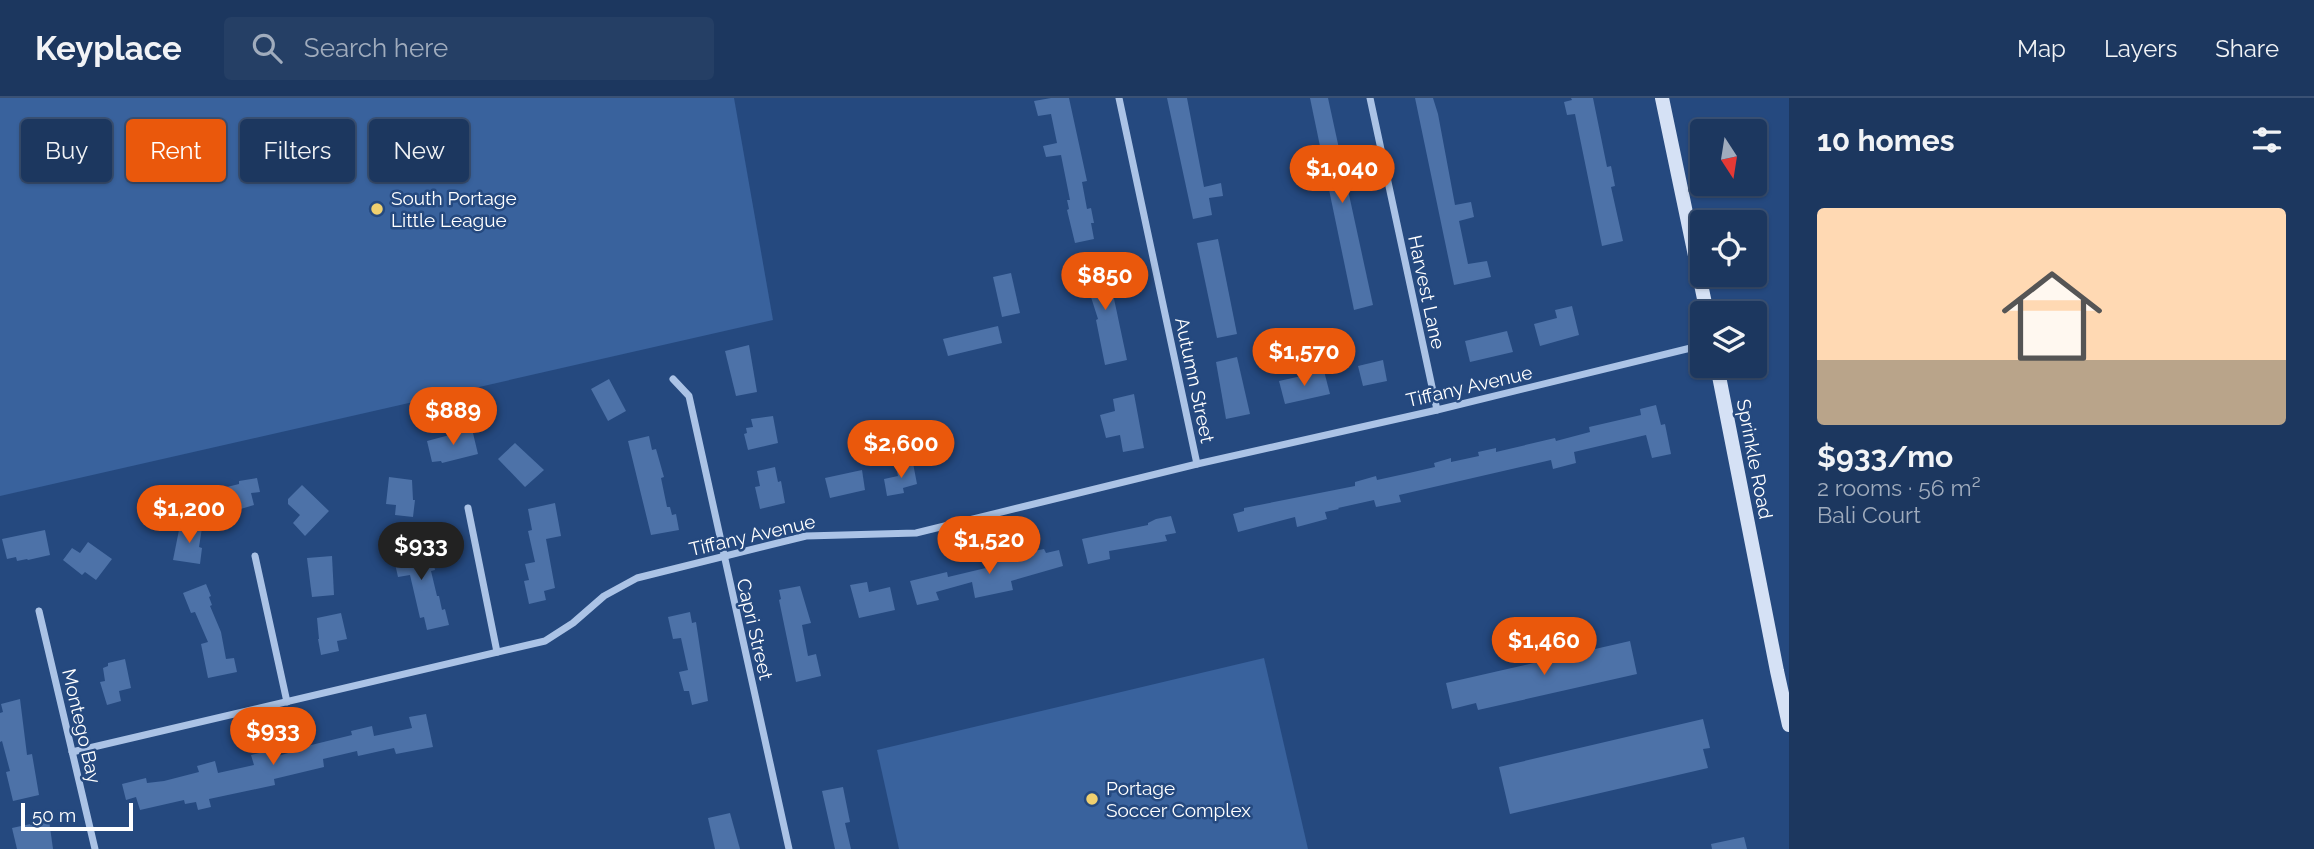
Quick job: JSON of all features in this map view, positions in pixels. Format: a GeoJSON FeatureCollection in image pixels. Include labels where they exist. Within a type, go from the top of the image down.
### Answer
{"type":"FeatureCollection","features":[{"type":"Feature","properties":{"kind":"main road"},"geometry":{"type":"LineString","coordinates":[[1661,98],[1704,301]]}},
{"type":"Feature","properties":{"kind":"main road","name":"Sprinkle Road"},"geometry":{"type":"LineString","coordinates":[[1719,378],[1789,725]]}},
{"type":"Feature","properties":{"kind":"street","name":"Autumn Street"},"geometry":{"type":"LineString","coordinates":[[1119,98],[1197,464]]}},
{"type":"Feature","properties":{"kind":"street","name":"Harvest Lane"},"geometry":{"type":"LineString","coordinates":[[1370,98],[1437,410]]}},
{"type":"Feature","properties":{"kind":"street","name":"Tiffany Avenue"},"geometry":{"type":"LineString","coordinates":[[72,752],[545,641],[573,623],[604,596],[637,578],[806,536],[916,533],[1690,348]]}},
{"type":"Feature","properties":{"kind":"street","name":"Capri Street"},"geometry":{"type":"LineString","coordinates":[[673,379],[689,396],[789,849]]}},
{"type":"Feature","properties":{"kind":"street"},"geometry":{"type":"LineString","coordinates":[[468,508],[497,652]]}},
{"type":"Feature","properties":{"kind":"street"},"geometry":{"type":"LineString","coordinates":[[255,556],[287,702]]}},
{"type":"Feature","properties":{"kind":"street","name":"Montego Bay"},"geometry":{"type":"LineString","coordinates":[[39,611],[95,849]]}},
{"type":"Feature","properties":{"kind":"shaded area","name":"South Portage Little League"},"geometry":{"type":"Polygon","coordinates":[[[0,98],[734,98],[773,320],[0,496],[0,98]]]}},
{"type":"Feature","properties":{"kind":"shaded area","name":"Portage Soccer Complex"},"geometry":{"type":"Polygon","coordinates":[[[1264,658],[1308,849],[899,849],[877,750],[1264,658]]]}},
{"type":"Feature","properties":{"kind":"building"},"geometry":{"type":"Polygon","coordinates":[[[1069,98],[1087,181],[1082,182],[1087,209],[1091,208],[1094,239],[1075,243],[1067,210],[1067,200],[1070,200],[1061,155],[1046,157],[1043,146],[1057,143],[1051,114],[1038,116],[1034,101],[1069,98]]]}},
{"type":"Feature","properties":{"kind":"building"},"geometry":{"type":"Polygon","coordinates":[[[1167,98],[1187,98],[1204,187],[1221,183],[1223,196],[1209,198],[1212,215],[1193,219],[1167,98]]]}},
{"type":"Feature","properties":{"kind":"building"},"geometry":{"type":"Polygon","coordinates":[[[1310,98],[1328,98],[1373,305],[1354,310],[1310,98]]]}},
{"type":"Feature","properties":{"kind":"building"},"geometry":{"type":"Polygon","coordinates":[[[1415,98],[1433,98],[1455,205],[1471,202],[1474,217],[1459,221],[1468,264],[1487,261],[1491,277],[1454,285],[1415,98]]]}},
{"type":"Feature","properties":{"kind":"building"},"geometry":{"type":"Polygon","coordinates":[[[1571,98],[1593,98],[1607,167],[1611,166],[1615,186],[1611,187],[1623,241],[1602,246],[1575,114],[1567,115],[1564,102],[1572,100],[1571,98]]]}},
{"type":"Feature","properties":{"kind":"building"},"geometry":{"type":"Polygon","coordinates":[[[1218,239],[1237,334],[1217,338],[1197,243],[1218,239]]]}},
{"type":"Feature","properties":{"kind":"building"},"geometry":{"type":"Polygon","coordinates":[[[1106,261],[1127,360],[1105,365],[1096,320],[1098,319],[1088,294],[1083,266],[1106,261]]]}},
{"type":"Feature","properties":{"kind":"building"},"geometry":{"type":"Polygon","coordinates":[[[1011,273],[1020,313],[1002,317],[993,277],[1011,273]]]}},
{"type":"Feature","properties":{"kind":"building"},"geometry":{"type":"Polygon","coordinates":[[[1572,306],[1579,335],[1540,346],[1534,324],[1557,318],[1555,310],[1572,306]]]}},
{"type":"Feature","properties":{"kind":"building"},"geometry":{"type":"Polygon","coordinates":[[[998,326],[1002,343],[948,356],[943,339],[998,326]]]}},
{"type":"Feature","properties":{"kind":"building"},"geometry":{"type":"Polygon","coordinates":[[[1507,331],[1513,352],[1470,362],[1465,341],[1507,331]]]}},
{"type":"Feature","properties":{"kind":"building"},"geometry":{"type":"Polygon","coordinates":[[[749,345],[757,392],[736,396],[725,351],[749,345]]]}},
{"type":"Feature","properties":{"kind":"building"},"geometry":{"type":"Polygon","coordinates":[[[1237,357],[1250,414],[1226,419],[1216,362],[1237,357]]]}},
{"type":"Feature","properties":{"kind":"building"},"geometry":{"type":"Polygon","coordinates":[[[1383,360],[1387,381],[1363,386],[1358,366],[1383,360]]]}},
{"type":"Feature","properties":{"kind":"building"},"geometry":{"type":"Polygon","coordinates":[[[1324,371],[1330,394],[1285,404],[1279,381],[1324,371]]]}},
{"type":"Feature","properties":{"kind":"building"},"geometry":{"type":"Polygon","coordinates":[[[609,379],[626,411],[608,421],[591,389],[609,379]]]}},
{"type":"Feature","properties":{"kind":"building"},"geometry":{"type":"Polygon","coordinates":[[[1134,394],[1144,448],[1123,452],[1120,435],[1106,438],[1100,415],[1115,411],[1113,399],[1134,394]]]}},
{"type":"Feature","properties":{"kind":"building"},"geometry":{"type":"Polygon","coordinates":[[[1656,405],[1661,425],[1665,424],[1671,454],[1652,458],[1646,435],[1574,452],[1576,463],[1553,469],[1551,460],[1399,495],[1401,502],[1376,507],[1374,500],[1338,508],[1325,512],[1327,519],[1297,527],[1295,517],[1238,532],[1233,514],[1244,511],[1244,508],[1355,486],[1355,482],[1376,476],[1377,480],[1435,467],[1434,463],[1451,458],[1451,462],[1479,456],[1478,452],[1496,448],[1496,452],[1555,438],[1556,441],[1590,432],[1589,427],[1641,415],[1640,409],[1656,405]]]}},
{"type":"Feature","properties":{"kind":"building"},"geometry":{"type":"Polygon","coordinates":[[[773,416],[778,443],[748,450],[744,434],[747,433],[746,428],[753,427],[751,419],[773,416]]]}},
{"type":"Feature","properties":{"kind":"building"},"geometry":{"type":"Polygon","coordinates":[[[472,429],[478,454],[442,463],[432,462],[427,441],[472,429]]]}},
{"type":"Feature","properties":{"kind":"building"},"geometry":{"type":"Polygon","coordinates":[[[649,436],[652,450],[656,449],[664,477],[661,478],[667,507],[670,507],[672,515],[676,514],[679,530],[651,535],[628,441],[649,436]]]}},
{"type":"Feature","properties":{"kind":"building"},"geometry":{"type":"Polygon","coordinates":[[[515,443],[544,470],[525,487],[498,459],[515,443]]]}},
{"type":"Feature","properties":{"kind":"building"},"geometry":{"type":"Polygon","coordinates":[[[913,463],[917,484],[903,488],[904,493],[887,496],[884,479],[898,476],[896,467],[913,463]]]}},
{"type":"Feature","properties":{"kind":"building"},"geometry":{"type":"Polygon","coordinates":[[[775,467],[785,503],[760,509],[755,487],[760,486],[757,471],[775,467]]]}},
{"type":"Feature","properties":{"kind":"building"},"geometry":{"type":"Polygon","coordinates":[[[862,470],[865,490],[830,498],[825,478],[862,470]]]}},
{"type":"Feature","properties":{"kind":"building"},"geometry":{"type":"Polygon","coordinates":[[[389,477],[412,480],[415,500],[413,517],[395,515],[396,505],[386,504],[389,477]]]}},
{"type":"Feature","properties":{"kind":"building"},"geometry":{"type":"Polygon","coordinates":[[[257,478],[260,492],[251,493],[254,505],[234,511],[233,508],[224,510],[219,489],[239,484],[239,481],[257,478]]]}},
{"type":"Feature","properties":{"kind":"building"},"geometry":{"type":"Polygon","coordinates":[[[302,485],[329,511],[305,536],[293,523],[300,515],[288,504],[288,499],[302,485]]]}},
{"type":"Feature","properties":{"kind":"building"},"geometry":{"type":"Polygon","coordinates":[[[555,503],[561,536],[546,539],[555,588],[544,591],[546,600],[529,604],[524,581],[529,580],[525,564],[535,562],[528,531],[532,530],[528,509],[555,503]]]}},
{"type":"Feature","properties":{"kind":"building"},"geometry":{"type":"Polygon","coordinates":[[[1171,516],[1176,533],[1165,535],[1167,541],[1109,551],[1110,559],[1088,564],[1082,539],[1148,525],[1156,519],[1171,516]]]}},
{"type":"Feature","properties":{"kind":"building"},"geometry":{"type":"Polygon","coordinates":[[[180,525],[202,528],[200,564],[173,560],[180,525]]]}},
{"type":"Feature","properties":{"kind":"building"},"geometry":{"type":"Polygon","coordinates":[[[45,530],[50,555],[28,560],[17,561],[16,557],[7,559],[2,539],[45,530]]]}},
{"type":"Feature","properties":{"kind":"building"},"geometry":{"type":"Polygon","coordinates":[[[418,540],[423,556],[432,555],[435,570],[431,571],[437,596],[442,610],[445,609],[449,625],[427,630],[424,617],[420,618],[410,575],[398,577],[391,546],[418,540]]]}},
{"type":"Feature","properties":{"kind":"building"},"geometry":{"type":"Polygon","coordinates":[[[88,542],[112,559],[96,580],[85,572],[82,575],[63,560],[72,548],[80,553],[88,542]]]}},
{"type":"Feature","properties":{"kind":"building"},"geometry":{"type":"Polygon","coordinates":[[[1044,549],[1046,553],[1059,550],[1063,566],[1011,581],[1013,590],[975,598],[972,582],[936,592],[939,600],[917,605],[910,581],[947,572],[948,577],[990,567],[988,560],[1044,549]]]}},
{"type":"Feature","properties":{"kind":"building"},"geometry":{"type":"Polygon","coordinates":[[[332,556],[334,595],[312,597],[307,558],[332,556]]]}},
{"type":"Feature","properties":{"kind":"building"},"geometry":{"type":"Polygon","coordinates":[[[867,582],[869,592],[890,587],[895,610],[859,618],[850,585],[867,582]]]}},
{"type":"Feature","properties":{"kind":"building"},"geometry":{"type":"Polygon","coordinates":[[[206,584],[211,596],[210,606],[221,632],[226,659],[234,658],[237,672],[208,678],[201,644],[208,642],[183,593],[206,584]]]}},
{"type":"Feature","properties":{"kind":"building"},"geometry":{"type":"Polygon","coordinates":[[[800,586],[811,623],[802,625],[808,656],[816,654],[821,676],[796,682],[779,590],[800,586]]]}},
{"type":"Feature","properties":{"kind":"building"},"geometry":{"type":"Polygon","coordinates":[[[690,612],[692,623],[696,622],[708,701],[692,705],[689,691],[684,691],[679,672],[688,670],[681,638],[673,639],[668,617],[690,612]]]}},
{"type":"Feature","properties":{"kind":"building"},"geometry":{"type":"Polygon","coordinates":[[[341,613],[347,639],[337,641],[339,651],[321,655],[317,618],[341,613]]]}},
{"type":"Feature","properties":{"kind":"building"},"geometry":{"type":"Polygon","coordinates":[[[1630,641],[1637,674],[1478,710],[1476,703],[1452,709],[1446,683],[1630,641]]]}},
{"type":"Feature","properties":{"kind":"building"},"geometry":{"type":"Polygon","coordinates":[[[125,659],[131,688],[119,691],[121,701],[107,705],[100,682],[105,681],[103,668],[108,666],[108,663],[125,659]]]}},
{"type":"Feature","properties":{"kind":"building"},"geometry":{"type":"Polygon","coordinates":[[[20,699],[27,755],[32,754],[39,795],[13,801],[6,772],[10,771],[2,741],[0,742],[0,713],[3,712],[1,704],[20,699]]]}},
{"type":"Feature","properties":{"kind":"building"},"geometry":{"type":"Polygon","coordinates":[[[426,714],[433,747],[396,754],[394,748],[358,756],[357,751],[323,759],[324,767],[274,779],[275,785],[209,799],[211,807],[198,810],[196,802],[185,804],[184,800],[140,810],[136,797],[126,800],[122,784],[146,778],[147,783],[164,781],[199,772],[197,766],[215,761],[218,773],[254,765],[251,755],[268,751],[270,758],[352,735],[351,731],[372,726],[374,736],[412,728],[409,717],[426,714]]]}},
{"type":"Feature","properties":{"kind":"building"},"geometry":{"type":"Polygon","coordinates":[[[1703,719],[1710,748],[1703,749],[1708,768],[1510,814],[1499,767],[1703,719]]]}},
{"type":"Feature","properties":{"kind":"building"},"geometry":{"type":"Polygon","coordinates":[[[843,787],[850,822],[845,823],[851,849],[835,849],[822,791],[843,787]]]}},
{"type":"Feature","properties":{"kind":"building"},"geometry":{"type":"Polygon","coordinates":[[[730,813],[740,849],[715,849],[708,818],[730,813]]]}},
{"type":"Feature","properties":{"kind":"building"},"geometry":{"type":"Polygon","coordinates":[[[49,820],[53,849],[17,849],[12,828],[49,820]]]}},
{"type":"Feature","properties":{"kind":"building"},"geometry":{"type":"Polygon","coordinates":[[[1744,837],[1747,849],[1712,849],[1711,844],[1744,837]]]}},
{"type":"Feature","properties":{"kind":"place","name":"South Portage Little League"},"geometry":{"type":"Point","coordinates":[377,209]}},
{"type":"Feature","properties":{"kind":"place","name":"Portage Soccer Complex"},"geometry":{"type":"Point","coordinates":[1092,799]}}]}
